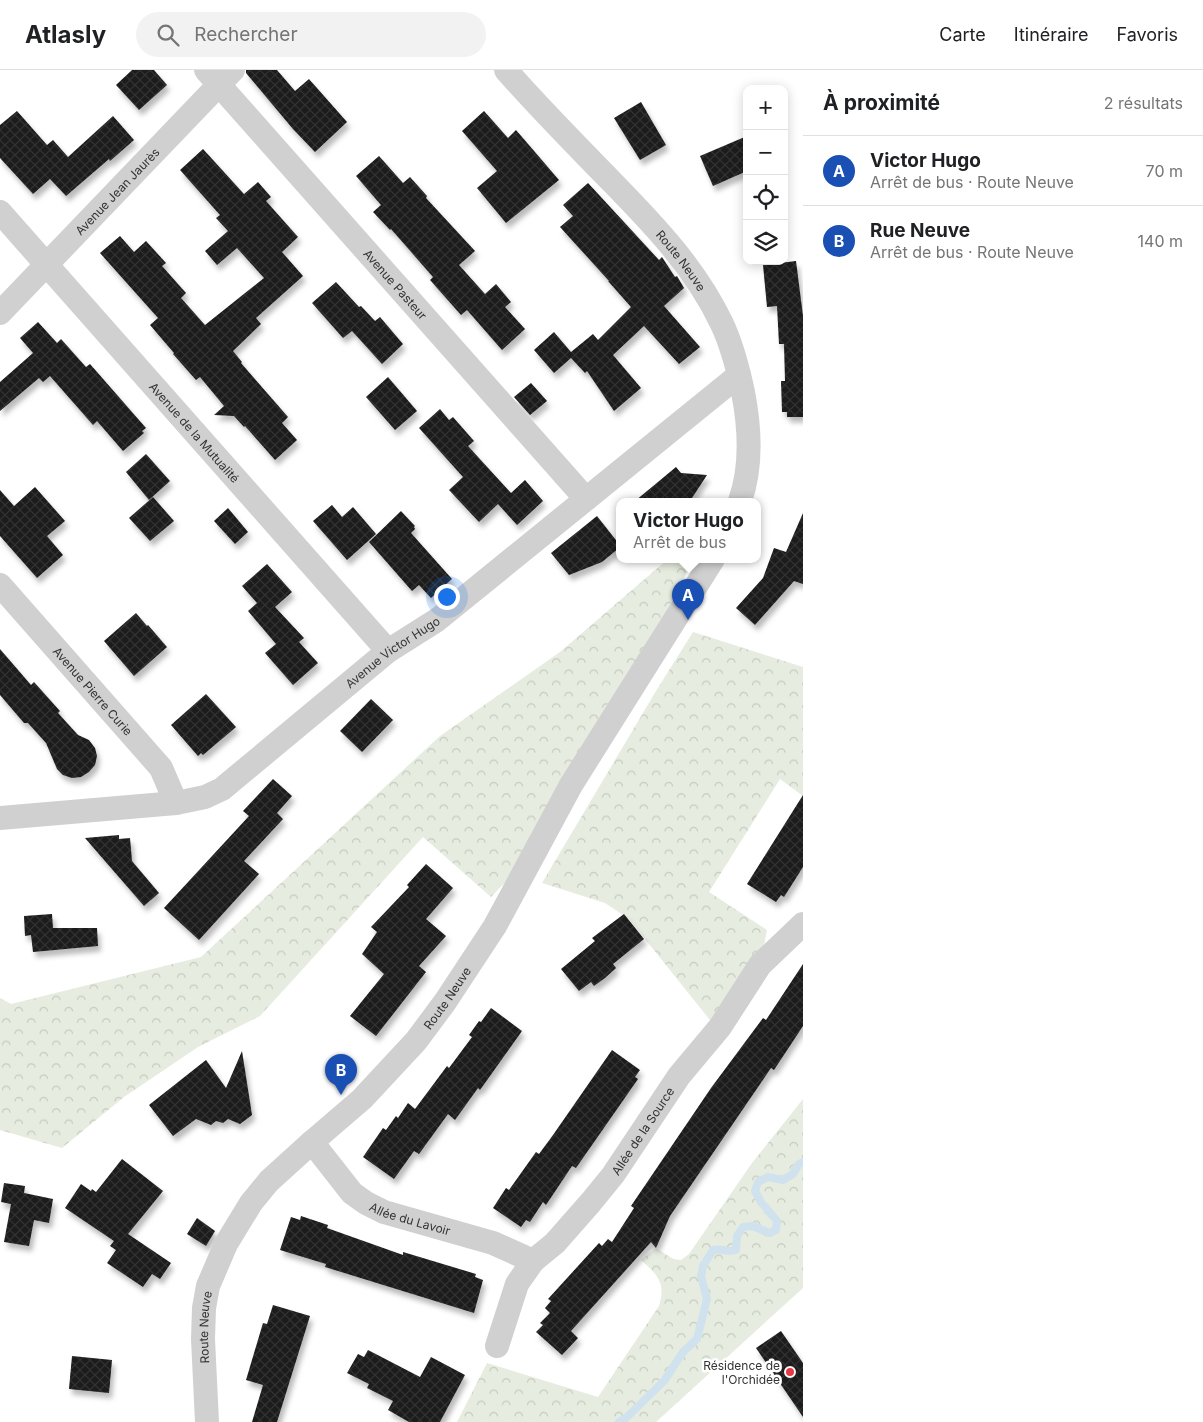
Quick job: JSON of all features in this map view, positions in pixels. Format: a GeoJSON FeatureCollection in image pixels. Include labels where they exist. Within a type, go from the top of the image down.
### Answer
{"type":"FeatureCollection","features":[{"type":"Feature","properties":{"kind":"street","name":"Route Neuve"},"geometry":{"type":"LineString","coordinates":[[506,70],[536,105],[667,240],[707,296],[733,351],[739,374],[749,434],[747,465],[741,498]]}},
{"type":"Feature","properties":{"kind":"street","name":"Avenue Jean Jaurès"},"geometry":{"type":"LineString","coordinates":[[0,313],[219,75]]}},
{"type":"Feature","properties":{"kind":"street","name":"Avenue Pasteur"},"geometry":{"type":"LineString","coordinates":[[219,75],[586,499]]}},
{"type":"Feature","properties":{"kind":"street","name":"Avenue de la Mutualité"},"geometry":{"type":"LineString","coordinates":[[0,212],[388,651]]}},
{"type":"Feature","properties":{"kind":"street","name":"Avenue Victor Hugo"},"geometry":{"type":"LineString","coordinates":[[0,818],[176,803],[205,797],[222,789],[388,651],[437,620],[739,374]]}},
{"type":"Feature","properties":{"kind":"street","name":"Route Neuve"},"geometry":{"type":"LineString","coordinates":[[207,1422],[203,1339],[204,1308],[208,1286],[226,1244],[251,1203],[270,1181],[362,1099],[388,1072],[416,1041],[450,994],[495,926],[571,785],[711,563]]}},
{"type":"Feature","properties":{"kind":"street","name":"Avenue Pierre Curie"},"geometry":{"type":"LineString","coordinates":[[0,585],[161,768],[176,803]]}},
{"type":"Feature","properties":{"kind":"street","name":"Allée de la Source"},"geometry":{"type":"LineString","coordinates":[[497,1346],[517,1284],[533,1260],[555,1243],[591,1202],[612,1175],[679,1076],[720,1027],[760,965],[803,924]]}},
{"type":"Feature","properties":{"kind":"street","name":"Allée du Lavoir"},"geometry":{"type":"LineString","coordinates":[[312,1142],[352,1193],[366,1204],[384,1212],[493,1243],[533,1260]]}},
{"type":"Feature","properties":{"kind":"green space"},"geometry":{"type":"Polygon","coordinates":[[[663,563],[692,563],[641,660],[518,869],[491,897],[423,837],[260,1016],[198,1047],[124,1097],[62,1148],[0,1130],[0,998],[11,1004],[201,957],[440,736],[560,652],[663,563]]]}},
{"type":"Feature","properties":{"kind":"green space"},"geometry":{"type":"Polygon","coordinates":[[[693,632],[803,667],[803,796],[780,779],[709,892],[767,930],[760,965],[720,1027],[710,1020],[629,919],[605,903],[542,883],[693,632]]]}},
{"type":"Feature","properties":{"kind":"green space"},"geometry":{"type":"Polygon","coordinates":[[[803,1099],[803,1288],[656,1422],[457,1422],[487,1363],[598,1397],[659,1306],[662,1291],[661,1285],[652,1270],[641,1260],[656,1248],[673,1259],[681,1260],[689,1254],[752,1163],[803,1099]]]}},
{"type":"Feature","properties":{"kind":"building"},"geometry":{"type":"Polygon","coordinates":[[[132,70],[154,70],[167,85],[139,110],[116,85],[132,70]]]}},
{"type":"Feature","properties":{"kind":"building"},"geometry":{"type":"Polygon","coordinates":[[[246,70],[277,70],[295,91],[309,79],[347,122],[315,152],[293,129],[246,73],[246,70]]]}},
{"type":"Feature","properties":{"kind":"building"},"geometry":{"type":"Polygon","coordinates":[[[641,102],[666,145],[640,160],[614,118],[641,102]]]}},
{"type":"Feature","properties":{"kind":"building"},"geometry":{"type":"Polygon","coordinates":[[[17,111],[47,145],[53,140],[68,157],[113,116],[134,140],[66,196],[50,179],[33,194],[0,158],[0,125],[17,111]]]}},
{"type":"Feature","properties":{"kind":"building"},"geometry":{"type":"Polygon","coordinates":[[[484,111],[508,138],[516,130],[559,180],[506,223],[477,188],[497,171],[462,131],[484,111]]]}},
{"type":"Feature","properties":{"kind":"building"},"geometry":{"type":"Polygon","coordinates":[[[743,138],[743,173],[713,186],[700,156],[743,138]]]}},
{"type":"Feature","properties":{"kind":"building"},"geometry":{"type":"Polygon","coordinates":[[[203,149],[244,194],[258,182],[271,197],[266,201],[298,237],[282,252],[303,276],[256,318],[261,324],[233,351],[241,363],[288,417],[282,423],[297,440],[275,460],[234,416],[214,415],[224,406],[200,377],[196,380],[173,354],[150,325],[158,318],[100,253],[120,236],[134,252],[146,241],[166,263],[162,266],[186,293],[181,298],[205,325],[264,278],[237,248],[217,265],[205,251],[228,231],[216,218],[220,215],[180,170],[203,149]]]}},
{"type":"Feature","properties":{"kind":"building"},"geometry":{"type":"Polygon","coordinates":[[[379,156],[403,183],[410,177],[427,196],[426,198],[475,251],[459,265],[485,294],[496,284],[511,302],[505,307],[525,329],[502,350],[467,310],[461,315],[430,280],[433,277],[391,229],[373,212],[381,205],[356,176],[379,156]]]}},
{"type":"Feature","properties":{"kind":"building"},"geometry":{"type":"Polygon","coordinates":[[[588,183],[659,260],[662,257],[675,277],[677,276],[684,288],[664,306],[700,347],[679,364],[644,326],[613,355],[641,388],[614,411],[587,371],[585,373],[571,358],[554,373],[534,350],[554,332],[571,352],[593,334],[598,340],[631,307],[560,227],[573,216],[563,205],[588,183]]]}},
{"type":"Feature","properties":{"kind":"building"},"geometry":{"type":"Polygon","coordinates":[[[796,261],[803,316],[803,417],[787,417],[787,412],[782,412],[781,381],[785,381],[784,344],[779,344],[777,306],[767,307],[763,265],[788,265],[788,262],[796,261]]]}},
{"type":"Feature","properties":{"kind":"building"},"geometry":{"type":"Polygon","coordinates":[[[336,282],[375,321],[380,317],[403,344],[382,364],[352,331],[343,338],[312,303],[336,282]]]}},
{"type":"Feature","properties":{"kind":"building"},"geometry":{"type":"Polygon","coordinates":[[[38,322],[57,343],[61,339],[86,367],[90,364],[146,428],[142,431],[144,433],[123,451],[97,421],[93,425],[50,376],[43,382],[39,378],[0,411],[0,382],[33,353],[20,338],[38,322]]]}},
{"type":"Feature","properties":{"kind":"building"},"geometry":{"type":"Polygon","coordinates":[[[388,377],[417,411],[395,430],[366,397],[388,377]]]}},
{"type":"Feature","properties":{"kind":"building"},"geometry":{"type":"Polygon","coordinates":[[[531,383],[547,401],[530,415],[514,397],[531,383]]]}},
{"type":"Feature","properties":{"kind":"building"},"geometry":{"type":"Polygon","coordinates":[[[440,409],[449,420],[453,417],[474,441],[468,446],[511,493],[525,480],[543,501],[517,525],[498,504],[479,522],[449,490],[463,477],[419,428],[440,409]]]}},
{"type":"Feature","properties":{"kind":"building"},"geometry":{"type":"Polygon","coordinates":[[[146,454],[170,481],[149,500],[126,472],[146,454]]]}},
{"type":"Feature","properties":{"kind":"building"},"geometry":{"type":"Polygon","coordinates":[[[676,467],[681,473],[707,475],[692,498],[639,498],[676,467]]]}},
{"type":"Feature","properties":{"kind":"building"},"geometry":{"type":"Polygon","coordinates":[[[35,487],[65,521],[47,536],[63,555],[37,578],[0,536],[0,490],[14,506],[35,487]]]}},
{"type":"Feature","properties":{"kind":"building"},"geometry":{"type":"Polygon","coordinates":[[[153,497],[174,521],[150,541],[129,518],[153,497]]]}},
{"type":"Feature","properties":{"kind":"building"},"geometry":{"type":"Polygon","coordinates":[[[332,505],[342,517],[353,507],[376,534],[347,560],[313,521],[332,505]]]}},
{"type":"Feature","properties":{"kind":"building"},"geometry":{"type":"Polygon","coordinates":[[[228,508],[248,532],[235,544],[214,521],[228,508]]]}},
{"type":"Feature","properties":{"kind":"building"},"geometry":{"type":"Polygon","coordinates":[[[401,511],[415,526],[411,533],[452,579],[431,598],[419,585],[412,591],[369,542],[401,511]]]}},
{"type":"Feature","properties":{"kind":"building"},"geometry":{"type":"Polygon","coordinates":[[[803,513],[803,584],[794,581],[755,625],[736,608],[763,578],[774,548],[786,552],[803,513]]]}},
{"type":"Feature","properties":{"kind":"building"},"geometry":{"type":"Polygon","coordinates":[[[597,516],[616,540],[616,550],[602,562],[569,575],[551,553],[597,516]]]}},
{"type":"Feature","properties":{"kind":"building"},"geometry":{"type":"Polygon","coordinates":[[[267,564],[292,592],[275,607],[304,638],[299,642],[318,663],[293,685],[265,653],[276,644],[248,611],[257,603],[242,586],[267,564]]]}},
{"type":"Feature","properties":{"kind":"building"},"geometry":{"type":"Polygon","coordinates":[[[136,613],[167,647],[134,676],[104,641],[136,613]]]}},
{"type":"Feature","properties":{"kind":"building"},"geometry":{"type":"Polygon","coordinates":[[[0,649],[31,685],[34,682],[78,735],[89,740],[95,748],[97,756],[95,765],[89,772],[81,777],[72,778],[63,775],[57,769],[46,743],[28,723],[24,723],[0,695],[0,649]]]}},
{"type":"Feature","properties":{"kind":"building"},"geometry":{"type":"Polygon","coordinates":[[[206,694],[236,727],[203,755],[201,753],[198,756],[171,725],[206,694]]]}},
{"type":"Feature","properties":{"kind":"building"},"geometry":{"type":"Polygon","coordinates":[[[371,699],[393,720],[362,752],[340,731],[371,699]]]}},
{"type":"Feature","properties":{"kind":"building"},"geometry":{"type":"Polygon","coordinates":[[[273,779],[292,796],[277,813],[283,819],[244,861],[259,874],[199,940],[164,908],[249,816],[243,811],[273,779]]]}},
{"type":"Feature","properties":{"kind":"building"},"geometry":{"type":"Polygon","coordinates":[[[803,795],[803,867],[784,897],[781,895],[776,902],[747,884],[803,795]]]}},
{"type":"Feature","properties":{"kind":"building"},"geometry":{"type":"Polygon","coordinates":[[[119,835],[119,839],[130,838],[132,861],[159,893],[144,906],[85,838],[119,835]]]}},
{"type":"Feature","properties":{"kind":"building"},"geometry":{"type":"Polygon","coordinates":[[[426,864],[453,888],[426,919],[446,936],[419,966],[426,972],[376,1036],[350,1016],[384,974],[362,954],[377,932],[371,927],[409,887],[407,885],[426,864]]]}},
{"type":"Feature","properties":{"kind":"building"},"geometry":{"type":"Polygon","coordinates":[[[52,914],[53,928],[97,928],[98,946],[33,952],[31,935],[25,936],[24,916],[52,914]]]}},
{"type":"Feature","properties":{"kind":"building"},"geometry":{"type":"Polygon","coordinates":[[[624,914],[644,939],[613,964],[616,968],[605,978],[594,986],[591,982],[579,991],[561,969],[595,941],[592,938],[624,914]]]}},
{"type":"Feature","properties":{"kind":"building"},"geometry":{"type":"Polygon","coordinates":[[[803,964],[803,1026],[774,1070],[771,1068],[670,1216],[656,1248],[651,1242],[571,1331],[578,1338],[562,1355],[536,1332],[543,1325],[540,1323],[550,1313],[545,1308],[551,1301],[548,1299],[599,1243],[602,1246],[608,1239],[612,1242],[634,1208],[631,1206],[711,1088],[763,1018],[766,1020],[803,964]]]}},
{"type":"Feature","properties":{"kind":"building"},"geometry":{"type":"Polygon","coordinates":[[[491,1008],[522,1031],[480,1090],[478,1088],[455,1120],[448,1114],[419,1154],[414,1151],[394,1179],[363,1157],[383,1128],[386,1130],[396,1116],[398,1118],[408,1103],[415,1109],[447,1066],[449,1068],[472,1037],[469,1035],[491,1008]]]}},
{"type":"Feature","properties":{"kind":"building"},"geometry":{"type":"Polygon","coordinates":[[[612,1050],[640,1070],[635,1077],[638,1079],[576,1168],[572,1166],[546,1205],[543,1202],[530,1222],[526,1220],[521,1227],[493,1208],[506,1188],[509,1190],[536,1152],[539,1154],[612,1050]]]}},
{"type":"Feature","properties":{"kind":"building"},"geometry":{"type":"Polygon","coordinates":[[[242,1051],[252,1115],[240,1124],[228,1119],[223,1123],[216,1121],[211,1125],[196,1119],[173,1136],[149,1105],[206,1060],[226,1088],[242,1051]]]}},
{"type":"Feature","properties":{"kind":"building"},"geometry":{"type":"Polygon","coordinates":[[[122,1159],[163,1191],[128,1234],[171,1263],[160,1279],[152,1274],[143,1287],[107,1263],[116,1250],[110,1246],[114,1241],[65,1208],[81,1184],[96,1192],[122,1159]]]}},
{"type":"Feature","properties":{"kind":"building"},"geometry":{"type":"Polygon","coordinates":[[[4,1183],[25,1186],[24,1193],[53,1199],[49,1223],[34,1220],[29,1246],[4,1242],[11,1204],[1,1202],[4,1183]]]}},
{"type":"Feature","properties":{"kind":"building"},"geometry":{"type":"Polygon","coordinates":[[[301,1216],[328,1225],[327,1228],[403,1255],[403,1252],[476,1274],[475,1277],[483,1280],[474,1313],[325,1267],[326,1264],[280,1250],[291,1217],[300,1220],[301,1216]]]}},
{"type":"Feature","properties":{"kind":"building"},"geometry":{"type":"Polygon","coordinates":[[[197,1218],[215,1231],[206,1246],[187,1234],[197,1218]]]}},
{"type":"Feature","properties":{"kind":"building"},"geometry":{"type":"Polygon","coordinates":[[[273,1305],[310,1316],[277,1422],[252,1422],[263,1385],[246,1380],[263,1323],[267,1324],[273,1305]]]}},
{"type":"Feature","properties":{"kind":"building","name":"Résidence de l'Orchidée"},"geometry":{"type":"Polygon","coordinates":[[[781,1331],[803,1363],[803,1417],[756,1348],[781,1331]]]}},
{"type":"Feature","properties":{"kind":"building"},"geometry":{"type":"Polygon","coordinates":[[[368,1350],[420,1377],[431,1357],[465,1375],[440,1422],[409,1422],[388,1410],[393,1401],[367,1388],[369,1384],[347,1373],[358,1354],[364,1357],[368,1350]]]}},
{"type":"Feature","properties":{"kind":"building"},"geometry":{"type":"Polygon","coordinates":[[[72,1356],[112,1360],[109,1393],[69,1389],[72,1356]]]}},
{"type":"Feature","properties":{"kind":"waterway"},"geometry":{"type":"LineString","coordinates":[[619,1422],[626,1418],[664,1381],[683,1352],[697,1339],[707,1299],[701,1276],[703,1266],[713,1250],[736,1250],[737,1236],[743,1227],[753,1226],[769,1233],[776,1230],[777,1221],[761,1202],[755,1191],[758,1182],[768,1177],[783,1180],[793,1174],[799,1164],[803,1162]]}},
{"type":"Feature","properties":{"kind":"place","name":"Victor Hugo"},"geometry":{"type":"Point","coordinates":[688,620]}},
{"type":"Feature","properties":{"kind":"place","name":"Rue Neuve"},"geometry":{"type":"Point","coordinates":[341,1095]}},
{"type":"Feature","properties":{"kind":"place","name":"Résidence de l'Orchidée"},"geometry":{"type":"Point","coordinates":[790,1372]}}]}
